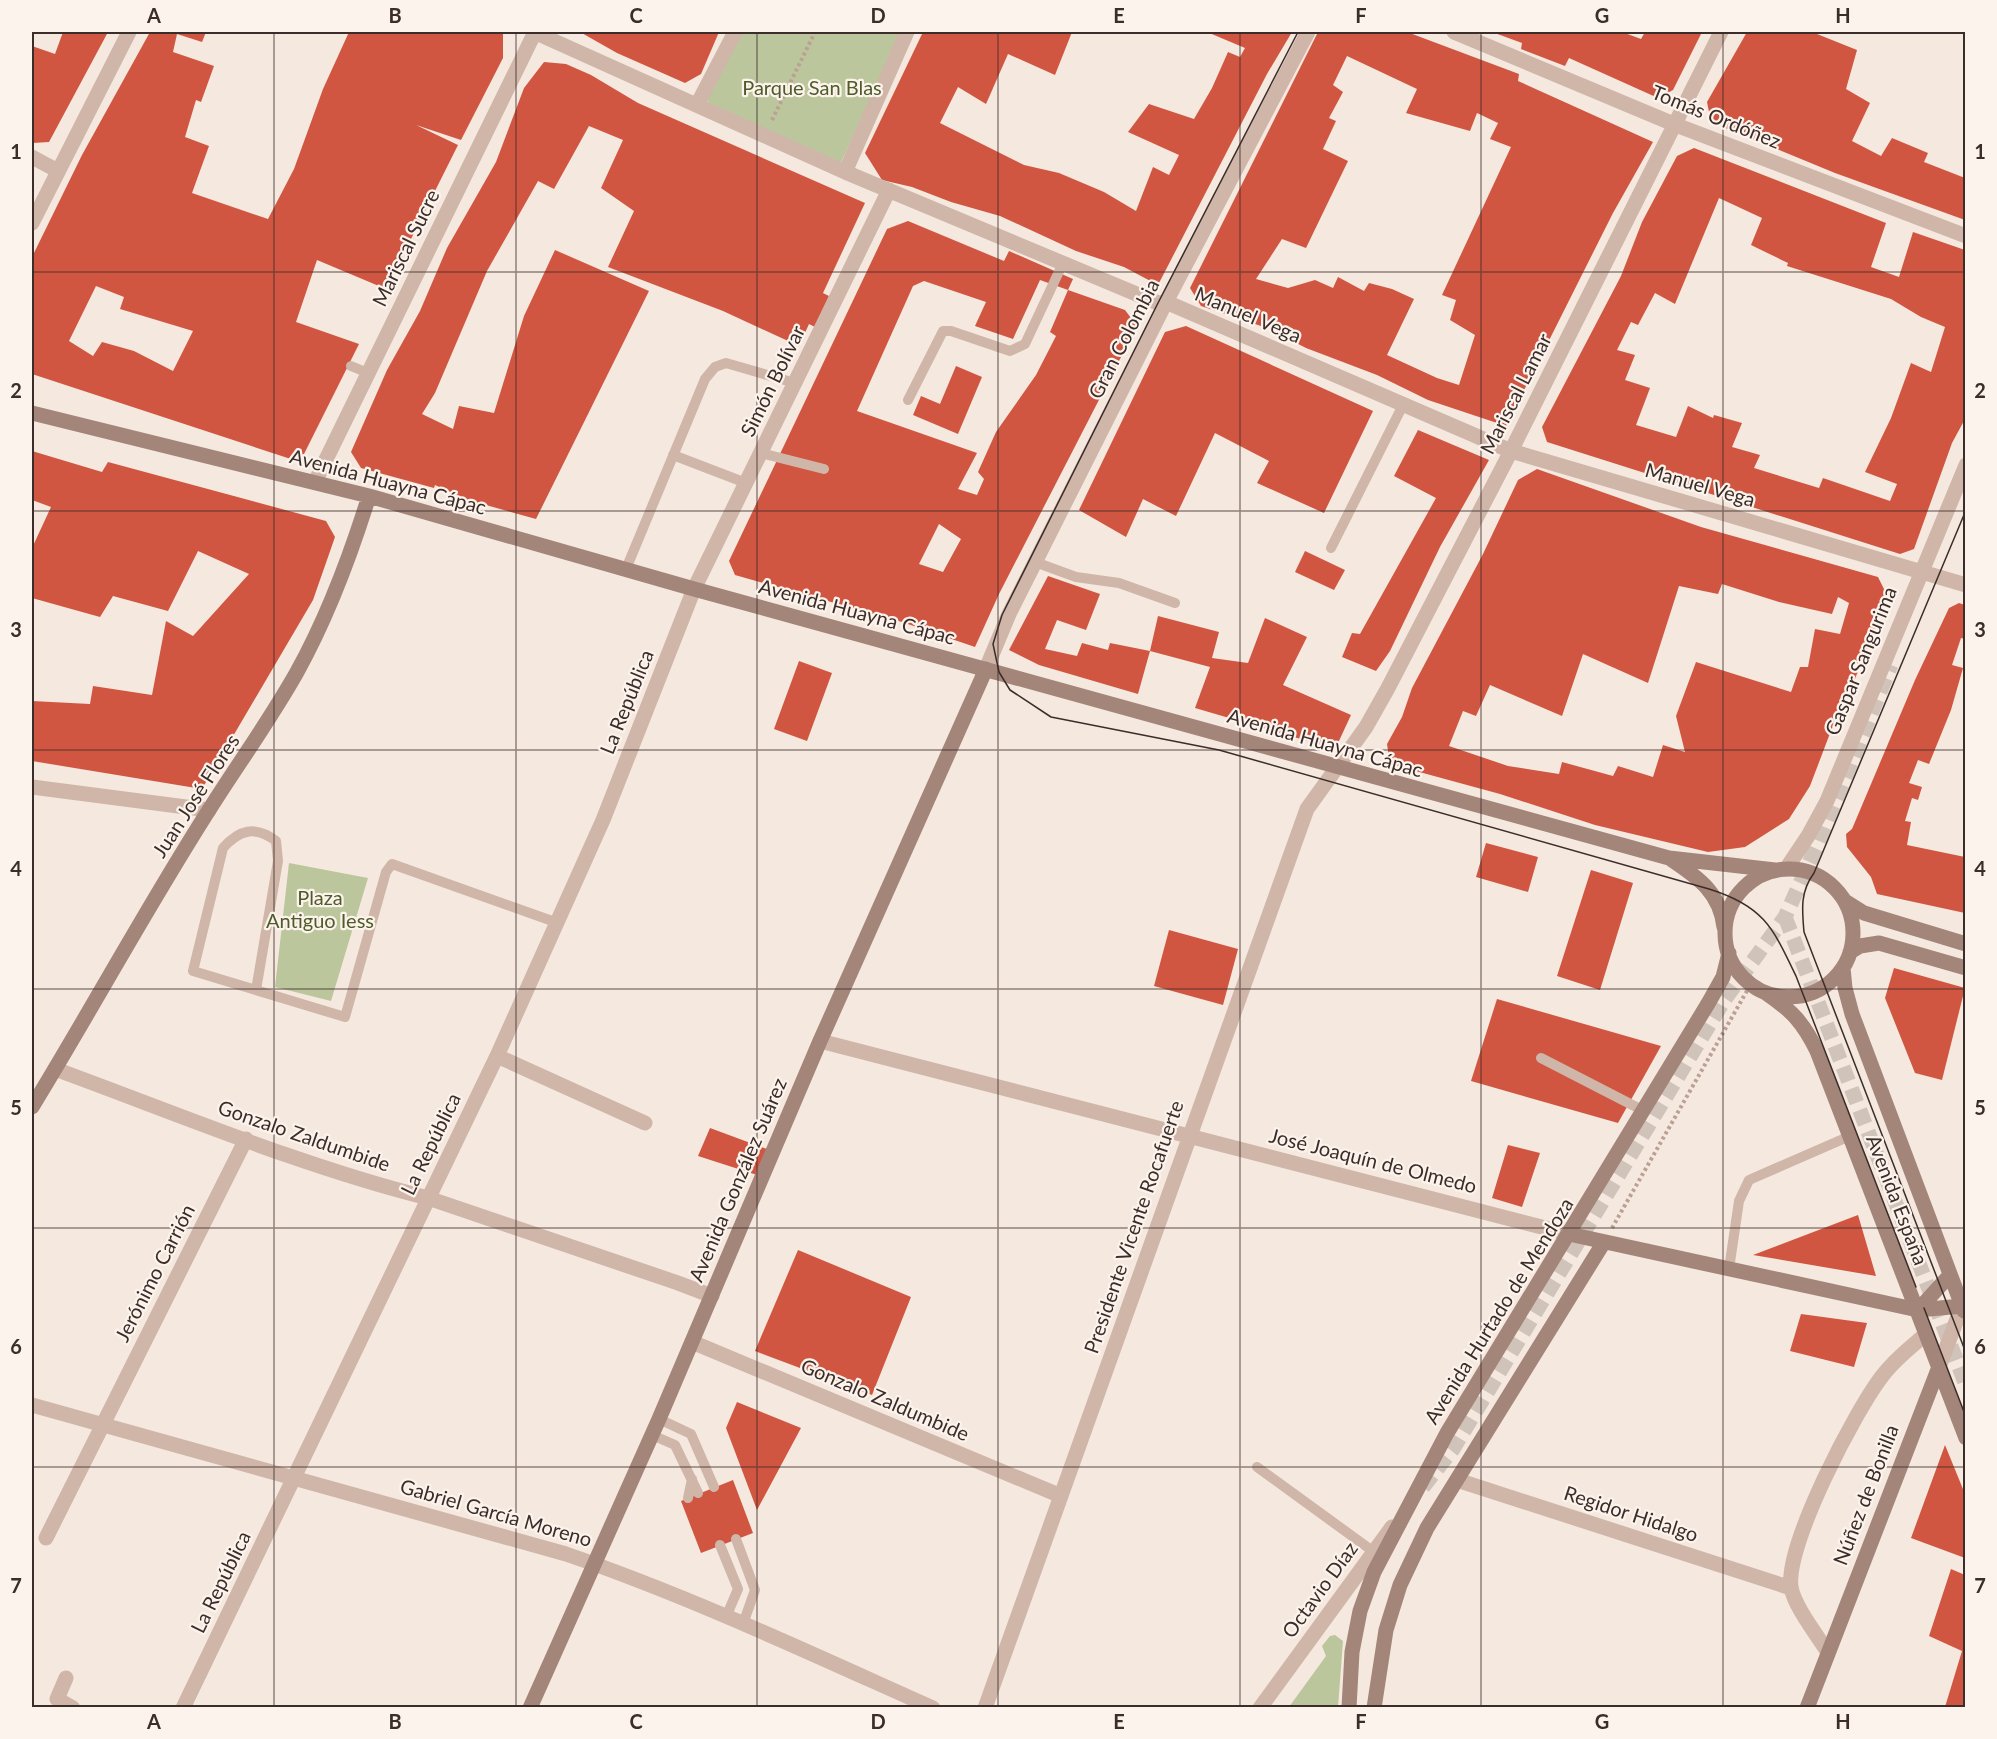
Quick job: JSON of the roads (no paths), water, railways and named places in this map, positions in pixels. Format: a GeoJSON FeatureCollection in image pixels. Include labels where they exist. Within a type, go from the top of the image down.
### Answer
{"type":"FeatureCollection","features":[{"type":"Feature","properties":{"kind":"main road","name":"Avenida Huayna Cápac"},"geometry":{"type":"LineString","coordinates":[[32,413],[369,496],[694,590],[1669,858]]}},
{"type":"Feature","properties":{"kind":"main road","name":"Juan José Flores"},"geometry":{"type":"LineString","coordinates":[[32,1107],[209,810],[260,734],[297,672],[327,613],[353,548],[369,496]]}},
{"type":"Feature","properties":{"kind":"main road","name":"Avenida González Suárez"},"geometry":{"type":"LineString","coordinates":[[530,1707],[659,1419],[820,1041],[986,669]]}},
{"type":"Feature","properties":{"kind":"main road"},"geometry":{"type":"LineString","coordinates":[[1669,858],[1814,873],[1833,885],[1851,916],[1853,934],[1850,952],[1843,968],[1832,981],[1817,991],[1801,996],[1783,997],[1766,993],[1750,984],[1741,975],[1729,953],[1716,896],[1697,876],[1669,858]]}},
{"type":"Feature","properties":{"kind":"main road"},"geometry":{"type":"LineString","coordinates":[[1725,937],[1729,915],[1738,894],[1761,875],[1781,870]]}},
{"type":"Feature","properties":{"kind":"main road"},"geometry":{"type":"LineString","coordinates":[[1844,901],[1864,913],[1965,944]]}},
{"type":"Feature","properties":{"kind":"main road"},"geometry":{"type":"LineString","coordinates":[[1850,952],[1860,946],[1879,943],[1965,968]]}},
{"type":"Feature","properties":{"kind":"main road","name":"Avenida Hurtado de Mendoza"},"geometry":{"type":"LineString","coordinates":[[1349,1707],[1352,1652],[1360,1611],[1374,1572],[1447,1433],[1644,1111],[1723,977],[1729,953]]}},
{"type":"Feature","properties":{"kind":"main road","name":"Avenida España"},"geometry":{"type":"LineString","coordinates":[[1843,968],[1845,988],[1852,1014],[1950,1275],[1964,1306]]}},
{"type":"Feature","properties":{"kind":"main road","name":"Avenida España"},"geometry":{"type":"LineString","coordinates":[[1766,993],[1793,1012],[1806,1028],[1918,1310],[1965,1438]]}},
{"type":"Feature","properties":{"kind":"main road","name":"José Joaquín de Olmedo"},"geometry":{"type":"LineString","coordinates":[[1569,1234],[1918,1310],[1964,1306]]}},
{"type":"Feature","properties":{"kind":"main road"},"geometry":{"type":"LineString","coordinates":[[1374,1707],[1377,1674],[1386,1630],[1400,1585],[1427,1528],[1604,1242]]}},
{"type":"Feature","properties":{"kind":"main road"},"geometry":{"type":"LineString","coordinates":[[1918,1310],[1950,1275]]}},
{"type":"Feature","properties":{"kind":"main road","name":"Núñez de Bonilla"},"geometry":{"type":"LineString","coordinates":[[1807,1707],[1939,1367]]}},
{"type":"Feature","properties":{"kind":"street"},"geometry":{"type":"LineString","coordinates":[[32,223],[129,32]]}},
{"type":"Feature","properties":{"kind":"street","name":"Manuel Vega"},"geometry":{"type":"LineString","coordinates":[[535,32],[845,172],[1158,303],[1166,302],[1511,451],[1965,585]]}},
{"type":"Feature","properties":{"kind":"street","name":"Mariscal Sucre"},"geometry":{"type":"LineString","coordinates":[[315,482],[535,32]]}},
{"type":"Feature","properties":{"kind":"street"},"geometry":{"type":"LineString","coordinates":[[697,105],[735,32]]}},
{"type":"Feature","properties":{"kind":"street"},"geometry":{"type":"LineString","coordinates":[[845,172],[907,32]]}},
{"type":"Feature","properties":{"kind":"street","name":"Gran Colombia"},"geometry":{"type":"LineString","coordinates":[[986,669],[1009,614],[1166,302],[1308,32]]}},
{"type":"Feature","properties":{"kind":"street","name":"Tomás Ordóñez"},"geometry":{"type":"LineString","coordinates":[[1454,32],[1676,125],[1965,236]]}},
{"type":"Feature","properties":{"kind":"street","name":"Mariscal Lamar"},"geometry":{"type":"LineString","coordinates":[[1336,768],[1372,717],[1511,451],[1676,125],[1720,32]]}},
{"type":"Feature","properties":{"kind":"street"},"geometry":{"type":"LineString","coordinates":[[32,157],[58,171]]}},
{"type":"Feature","properties":{"kind":"street","name":"Simón Bolívar"},"geometry":{"type":"LineString","coordinates":[[694,590],[889,190]]}},
{"type":"Feature","properties":{"kind":"street","name":"Gaspar Sangurima"},"geometry":{"type":"LineString","coordinates":[[1781,870],[1827,801],[1965,465]]}},
{"type":"Feature","properties":{"kind":"street","name":"La República"},"geometry":{"type":"LineString","coordinates":[[183,1707],[497,1056],[558,923],[603,820],[694,590]]}},
{"type":"Feature","properties":{"kind":"street","name":"Presidente Vicente Rocafuerte"},"geometry":{"type":"LineString","coordinates":[[985,1707],[1307,809],[1336,768]]}},
{"type":"Feature","properties":{"kind":"street"},"geometry":{"type":"LineString","coordinates":[[32,787],[209,810]]}},
{"type":"Feature","properties":{"kind":"street","name":"José Joaquín de Olmedo"},"geometry":{"type":"LineString","coordinates":[[820,1041],[1569,1234]]}},
{"type":"Feature","properties":{"kind":"street"},"geometry":{"type":"LineString","coordinates":[[497,1056],[645,1123]]}},
{"type":"Feature","properties":{"kind":"street","name":"Gonzalo Zaldumbide"},"geometry":{"type":"LineString","coordinates":[[55,1069],[246,1139],[388,1188],[428,1198],[711,1296]]}},
{"type":"Feature","properties":{"kind":"street","name":"Jerónimo Carrión"},"geometry":{"type":"LineString","coordinates":[[46,1538],[246,1139]]}},
{"type":"Feature","properties":{"kind":"street","name":"Núñez de Bonilla"},"geometry":{"type":"LineString","coordinates":[[1939,1367],[1964,1306]]}},
{"type":"Feature","properties":{"kind":"street"},"geometry":{"type":"LineString","coordinates":[[1827,1651],[1791,1588],[1793,1565],[1805,1528],[1840,1445],[1882,1376],[1926,1334]]}},
{"type":"Feature","properties":{"kind":"street","name":"Gonzalo Zaldumbide"},"geometry":{"type":"LineString","coordinates":[[692,1342],[1061,1497]]}},
{"type":"Feature","properties":{"kind":"street","name":"Gabriel García Moreno"},"geometry":{"type":"LineString","coordinates":[[32,1405],[295,1477],[595,1564],[743,1624],[933,1707]]}},
{"type":"Feature","properties":{"kind":"street","name":"Regidor Hidalgo"},"geometry":{"type":"LineString","coordinates":[[1457,1480],[1791,1588]]}},
{"type":"Feature","properties":{"kind":"street","name":"Octavio Díaz"},"geometry":{"type":"LineString","coordinates":[[1260,1707],[1413,1498]]}},
{"type":"Feature","properties":{"kind":"street"},"geometry":{"type":"LineString","coordinates":[[66,1678],[57,1699],[73,1707]]}},
{"type":"Feature","properties":{"kind":"lane"},"geometry":{"type":"LineString","coordinates":[[908,400],[943,331],[951,331],[1010,351],[1025,344],[1063,263]]}},
{"type":"Feature","properties":{"kind":"lane"},"geometry":{"type":"LineString","coordinates":[[626,569],[705,379],[715,367],[726,363],[795,383]]}},
{"type":"Feature","properties":{"kind":"lane"},"geometry":{"type":"LineString","coordinates":[[351,366],[368,373]]}},
{"type":"Feature","properties":{"kind":"lane"},"geometry":{"type":"LineString","coordinates":[[1331,548],[1403,405]]}},
{"type":"Feature","properties":{"kind":"lane"},"geometry":{"type":"LineString","coordinates":[[761,453],[824,469]]}},
{"type":"Feature","properties":{"kind":"lane"},"geometry":{"type":"LineString","coordinates":[[673,456],[746,483]]}},
{"type":"Feature","properties":{"kind":"lane"},"geometry":{"type":"LineString","coordinates":[[1035,562],[1076,577],[1119,583],[1175,603]]}},
{"type":"Feature","properties":{"kind":"lane"},"geometry":{"type":"LineString","coordinates":[[256,990],[278,861],[276,841],[265,832],[253,830],[234,836],[223,848],[193,971],[345,1017],[386,872],[392,864],[558,923]]}},
{"type":"Feature","properties":{"kind":"lane"},"geometry":{"type":"LineString","coordinates":[[1541,1058],[1644,1111]]}},
{"type":"Feature","properties":{"kind":"lane"},"geometry":{"type":"LineString","coordinates":[[1729,1269],[1739,1201],[1749,1180],[1850,1136]]}},
{"type":"Feature","properties":{"kind":"lane"},"geometry":{"type":"LineString","coordinates":[[659,1419],[691,1434],[709,1474],[720,1485]]}},
{"type":"Feature","properties":{"kind":"lane"},"geometry":{"type":"LineString","coordinates":[[652,1435],[675,1444],[692,1479],[693,1496]]}},
{"type":"Feature","properties":{"kind":"lane"},"geometry":{"type":"LineString","coordinates":[[1257,1467],[1374,1552]]}},
{"type":"Feature","properties":{"kind":"lane"},"geometry":{"type":"LineString","coordinates":[[741,1541],[755,1590],[743,1624]]}},
{"type":"Feature","properties":{"kind":"lane"},"geometry":{"type":"LineString","coordinates":[[718,1550],[738,1589],[726,1617]]}},
{"type":"Feature","properties":{"kind":"tunnel"},"geometry":{"type":"LineString","coordinates":[[1819,841],[1891,665]]}},
{"type":"Feature","properties":{"kind":"tunnel"},"geometry":{"type":"LineString","coordinates":[[1423,1487],[1453,1449],[1725,999],[1785,917],[1819,841]]}},
{"type":"Feature","properties":{"kind":"tunnel"},"geometry":{"type":"LineString","coordinates":[[1785,917],[1966,1385]]}},
{"type":"Feature","properties":{"kind":"tram line"},"geometry":{"type":"LineString","coordinates":[[1298,32],[1158,303],[1002,615],[993,644],[999,672],[1010,690],[1051,717],[1219,750],[1709,889],[1743,903],[1755,911],[1773,932],[1796,976],[1916,1287]]}},
{"type":"Feature","properties":{"kind":"tram line"},"geometry":{"type":"LineString","coordinates":[[1966,510],[1814,873],[1806,887],[1803,908],[1804,932],[1966,1353]]}},
{"type":"Feature","properties":{"kind":"tram line"},"geometry":{"type":"LineString","coordinates":[[1924,1308],[1966,1417]]}},
{"type":"Feature","properties":{"kind":"park label","name":"Parque San Blas"},"geometry":{"type":"Point","coordinates":[812,88]}},
{"type":"Feature","properties":{"kind":"park label","name":"Plaza Antiguo Iess"},"geometry":{"type":"Point","coordinates":[320,910]}}]}
